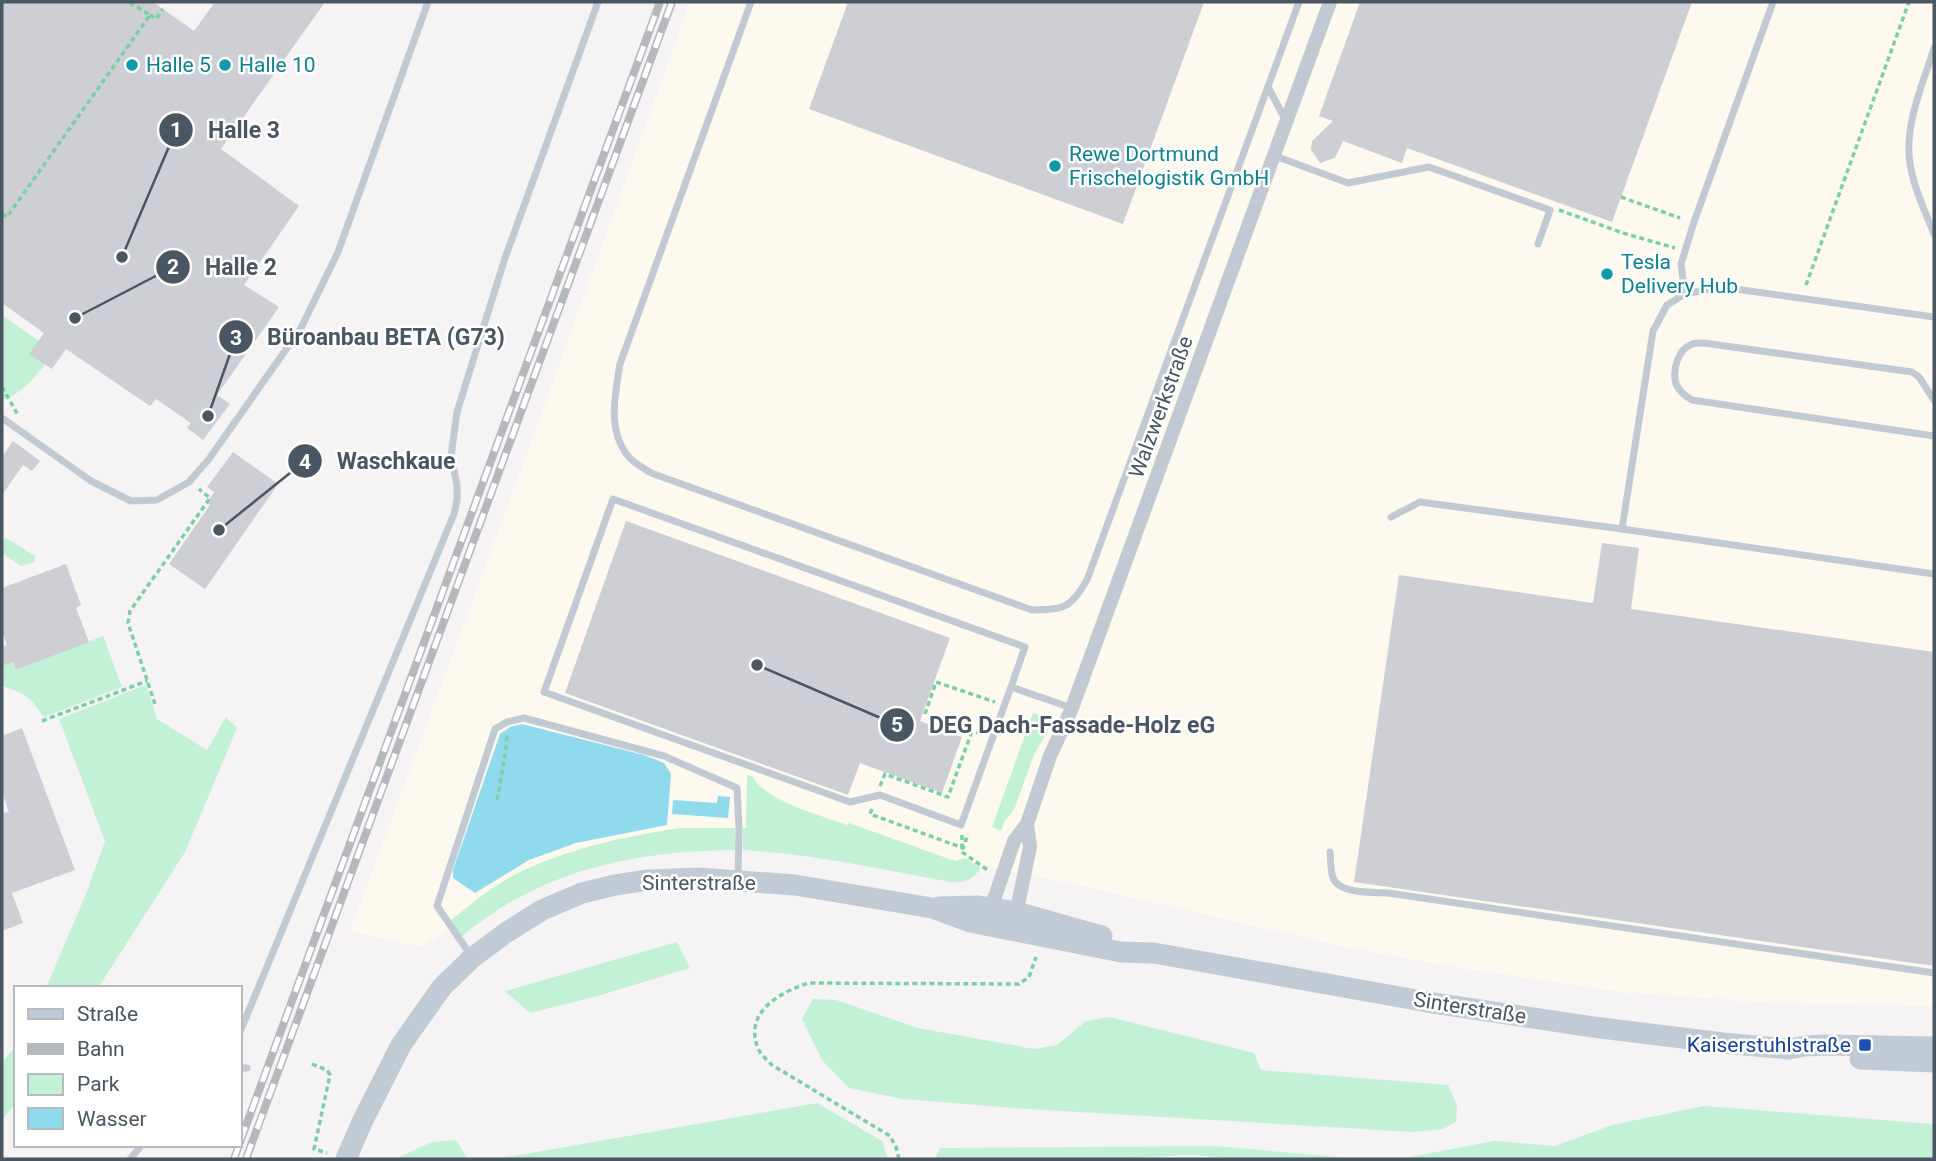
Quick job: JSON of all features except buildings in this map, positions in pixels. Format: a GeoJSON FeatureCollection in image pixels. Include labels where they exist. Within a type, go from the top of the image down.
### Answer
{"type":"FeatureCollection","features":[{"type":"Feature","properties":{"kind":"street","name":"Walzwerkstraße"},"geometry":{"type":"LineString","coordinates":[[989,917],[1014,841],[1027,824],[1050,756],[1072,708],[1330,2]]}},
{"type":"Feature","properties":{"kind":"street","name":"Walzwerkstraße"},"geometry":{"type":"LineString","coordinates":[[1015,921],[1030,847],[1027,824]]}},
{"type":"Feature","properties":{"kind":"street","name":"Sinterstraße"},"geometry":{"type":"LineString","coordinates":[[337,1156],[363,1120],[401,1045],[442,987],[472,958],[542,910],[582,893],[648,880],[698,878],[795,885],[932,908],[965,921],[989,917],[1015,921],[1121,952],[1154,953],[1433,1003],[1684,1039],[1789,1049],[1824,1045],[1934,1047]]}},
{"type":"Feature","properties":{"kind":"street","name":"Sinterstraße"},"geometry":{"type":"LineString","coordinates":[[1789,1049],[1804,1055],[1841,1059],[1934,1062]]}},
{"type":"Feature","properties":{"kind":"lane"},"geometry":{"type":"LineString","coordinates":[[2,418],[91,481],[131,501],[157,500],[189,482],[209,459],[301,328],[338,252],[428,2]]}},
{"type":"Feature","properties":{"kind":"lane"},"geometry":{"type":"LineString","coordinates":[[242,1027],[454,514],[457,485],[450,456],[457,412],[505,258],[598,2]]}},
{"type":"Feature","properties":{"kind":"lane"},"geometry":{"type":"LineString","coordinates":[[751,2],[620,364],[614,403],[617,435],[629,458],[651,473],[1032,610],[1056,609],[1073,602],[1087,580],[1298,2]]}},
{"type":"Feature","properties":{"kind":"lane"},"geometry":{"type":"LineString","coordinates":[[1685,294],[1681,264],[1773,2]]}},
{"type":"Feature","properties":{"kind":"lane"},"geometry":{"type":"LineString","coordinates":[[1934,48],[1912,121],[1908,146],[1915,183],[1934,233]]}},
{"type":"Feature","properties":{"kind":"lane"},"geometry":{"type":"LineString","coordinates":[[1268,87],[1287,123]]}},
{"type":"Feature","properties":{"kind":"lane"},"geometry":{"type":"LineString","coordinates":[[1275,156],[1348,183],[1429,167],[1550,210],[1538,244]]}},
{"type":"Feature","properties":{"kind":"lane"},"geometry":{"type":"LineString","coordinates":[[1622,529],[1653,331],[1667,305],[1685,294],[1721,287],[1934,317]]}},
{"type":"Feature","properties":{"kind":"lane"},"geometry":{"type":"LineString","coordinates":[[1934,400],[1919,377],[1912,372],[1704,342],[1690,345],[1680,354],[1675,368],[1676,383],[1682,393],[1692,400],[1934,436]]}},
{"type":"Feature","properties":{"kind":"lane"},"geometry":{"type":"LineString","coordinates":[[613,499],[1025,647],[1004,706],[961,825],[880,795],[850,802],[544,692],[613,499]]}},
{"type":"Feature","properties":{"kind":"lane"},"geometry":{"type":"LineString","coordinates":[[1391,517],[1420,502],[1934,574]]}},
{"type":"Feature","properties":{"kind":"lane"},"geometry":{"type":"LineString","coordinates":[[1011,687],[1072,708]]}},
{"type":"Feature","properties":{"kind":"lane"},"geometry":{"type":"LineString","coordinates":[[472,958],[437,906],[495,729],[507,722],[524,718],[664,756],[737,788],[738,881]]}},
{"type":"Feature","properties":{"kind":"lane"},"geometry":{"type":"LineString","coordinates":[[1330,852],[1333,877],[1336,883],[1348,890],[1388,893],[1934,973]]}},
{"type":"Feature","properties":{"kind":"path"},"geometry":{"type":"LineString","coordinates":[[130,2],[156,19],[163,9]]}},
{"type":"Feature","properties":{"kind":"path"},"geometry":{"type":"LineString","coordinates":[[1806,285],[1909,2]]}},
{"type":"Feature","properties":{"kind":"path"},"geometry":{"type":"LineString","coordinates":[[2,214],[7,217],[149,15]]}},
{"type":"Feature","properties":{"kind":"path"},"geometry":{"type":"LineString","coordinates":[[1621,197],[1680,218]]}},
{"type":"Feature","properties":{"kind":"path"},"geometry":{"type":"LineString","coordinates":[[1550,210],[1563,210],[1623,233],[1685,251]]}},
{"type":"Feature","properties":{"kind":"path"},"geometry":{"type":"LineString","coordinates":[[155,704],[128,623],[130,611],[210,498],[189,482]]}},
{"type":"Feature","properties":{"kind":"path"},"geometry":{"type":"LineString","coordinates":[[42,721],[148,681]]}},
{"type":"Feature","properties":{"kind":"path"},"geometry":{"type":"LineString","coordinates":[[992,738],[925,714],[936,682],[1004,706]]}},
{"type":"Feature","properties":{"kind":"path"},"geometry":{"type":"LineString","coordinates":[[497,800],[506,748],[507,722]]}},
{"type":"Feature","properties":{"kind":"path"},"geometry":{"type":"LineString","coordinates":[[971,825],[963,848],[870,814],[885,774],[948,797],[972,731]]}},
{"type":"Feature","properties":{"kind":"path"},"geometry":{"type":"LineString","coordinates":[[961,852],[989,871]]}},
{"type":"Feature","properties":{"kind":"path"},"geometry":{"type":"LineString","coordinates":[[899,1159],[890,1136],[772,1065],[758,1049],[754,1031],[760,1014],[772,1000],[790,989],[810,983],[1019,984],[1029,977],[1036,957]]}},
{"type":"Feature","properties":{"kind":"path"},"geometry":{"type":"LineString","coordinates":[[312,1064],[319,1065],[330,1075],[314,1149],[337,1156]]}},
{"type":"Feature","properties":{"kind":"shaded area"},"geometry":{"type":"Polygon","coordinates":[[[690,2],[1934,2],[1934,1006],[1773,1003],[1621,992],[1453,967],[1344,947],[1069,883],[791,829],[665,845],[559,865],[421,947],[350,931],[690,2]]]}},
{"type":"Feature","properties":{"kind":"green space"},"geometry":{"type":"Polygon","coordinates":[[[2,315],[39,341],[30,354],[45,364],[26,386],[2,401],[2,315]]]}},
{"type":"Feature","properties":{"kind":"green space"},"geometry":{"type":"Polygon","coordinates":[[[6,538],[35,556],[33,563],[21,566],[2,553],[2,542],[6,538]]]}},
{"type":"Feature","properties":{"kind":"green space"},"geometry":{"type":"Polygon","coordinates":[[[103,636],[122,687],[44,717],[26,696],[2,686],[2,662],[3,665],[13,662],[16,670],[103,636]]]}},
{"type":"Feature","properties":{"kind":"green space"},"geometry":{"type":"Polygon","coordinates":[[[146,685],[157,719],[207,750],[226,717],[237,728],[185,852],[99,986],[47,986],[105,841],[59,719],[146,685]]]}},
{"type":"Feature","properties":{"kind":"green space"},"geometry":{"type":"Polygon","coordinates":[[[1033,713],[1044,718],[1049,728],[1033,757],[1014,810],[1004,822],[1001,831],[992,827],[1033,713]]]}},
{"type":"Feature","properties":{"kind":"green space"},"geometry":{"type":"Polygon","coordinates":[[[747,775],[753,777],[769,793],[796,807],[955,861],[966,858],[981,868],[968,880],[951,882],[821,859],[743,850],[747,775]]]}},
{"type":"Feature","properties":{"kind":"green space"},"geometry":{"type":"Polygon","coordinates":[[[680,828],[735,828],[735,850],[660,855],[590,869],[523,895],[461,937],[450,921],[502,882],[539,864],[599,844],[680,828]]]}},
{"type":"Feature","properties":{"kind":"green space"},"geometry":{"type":"Polygon","coordinates":[[[677,942],[690,968],[594,997],[530,1013],[505,991],[677,942]]]}},
{"type":"Feature","properties":{"kind":"green space"},"geometry":{"type":"Polygon","coordinates":[[[813,999],[836,1000],[918,1028],[1034,1049],[1057,1045],[1086,1021],[1109,1017],[1254,1053],[1261,1070],[1448,1085],[1457,1106],[1456,1122],[1443,1129],[1413,1132],[902,1099],[849,1088],[822,1060],[802,1019],[813,999]]]}},
{"type":"Feature","properties":{"kind":"green space"},"geometry":{"type":"Polygon","coordinates":[[[14,1047],[14,1105],[2,1120],[2,1062],[14,1047]]]}},
{"type":"Feature","properties":{"kind":"green space"},"geometry":{"type":"Polygon","coordinates":[[[817,1103],[882,1141],[888,1159],[497,1159],[817,1103]]]}},
{"type":"Feature","properties":{"kind":"green space"},"geometry":{"type":"Polygon","coordinates":[[[1704,1106],[1934,1124],[1934,1159],[1400,1159],[1494,1141],[1555,1146],[1612,1125],[1704,1106]]]}},
{"type":"Feature","properties":{"kind":"green space"},"geometry":{"type":"Polygon","coordinates":[[[456,1140],[468,1159],[395,1159],[432,1142],[456,1140]]]}},
{"type":"Feature","properties":{"kind":"green space"},"geometry":{"type":"Polygon","coordinates":[[[1215,1146],[1360,1159],[1240,1159],[1192,1155],[1105,1159],[935,1159],[940,1148],[1215,1146]]]}},
{"type":"Feature","properties":{"kind":"water"},"geometry":{"type":"Polygon","coordinates":[[[522,724],[644,755],[664,763],[671,774],[667,825],[576,843],[529,860],[475,893],[453,878],[453,870],[500,734],[510,727],[522,724]]]}},
{"type":"Feature","properties":{"kind":"water"},"geometry":{"type":"Polygon","coordinates":[[[718,796],[730,797],[728,818],[672,814],[673,800],[717,803],[718,796]]]}},
{"type":"Feature","properties":{"kind":"railway"},"geometry":{"type":"LineString","coordinates":[[242,1137],[660,2]]}},
{"type":"Feature","properties":{"kind":"railway"},"geometry":{"type":"LineString","coordinates":[[246,1159],[672,2]]}},
{"type":"Feature","properties":{"kind":"railway"},"geometry":{"type":"LineString","coordinates":[[234,1159],[238,1147]]}},
{"type":"Feature","properties":{"kind":"place","name":"Halle 5"},"geometry":{"type":"Point","coordinates":[132,65]}},
{"type":"Feature","properties":{"kind":"place","name":"Halle 10"},"geometry":{"type":"Point","coordinates":[225,65]}},
{"type":"Feature","properties":{"kind":"place","name":"Rewe Dortmund Frischelogistik GmbH"},"geometry":{"type":"Point","coordinates":[1055,166]}},
{"type":"Feature","properties":{"kind":"place","name":"Halle 3"},"geometry":{"type":"Point","coordinates":[122,257]}},
{"type":"Feature","properties":{"kind":"place","name":"Tesla Delivery Hub"},"geometry":{"type":"Point","coordinates":[1607,274]}},
{"type":"Feature","properties":{"kind":"place","name":"Halle 2"},"geometry":{"type":"Point","coordinates":[75,318]}},
{"type":"Feature","properties":{"kind":"place","name":"Büroanbau BETA (G73)"},"geometry":{"type":"Point","coordinates":[208,416]}},
{"type":"Feature","properties":{"kind":"place","name":"Waschkaue"},"geometry":{"type":"Point","coordinates":[219,530]}},
{"type":"Feature","properties":{"kind":"place","name":"DEG Dach-Fassade-Holz eG"},"geometry":{"type":"Point","coordinates":[757,665]}},
{"type":"Feature","properties":{"kind":"place","name":"Kaiserstuhlstraße"},"geometry":{"type":"Point","coordinates":[1865,1045]}}]}
